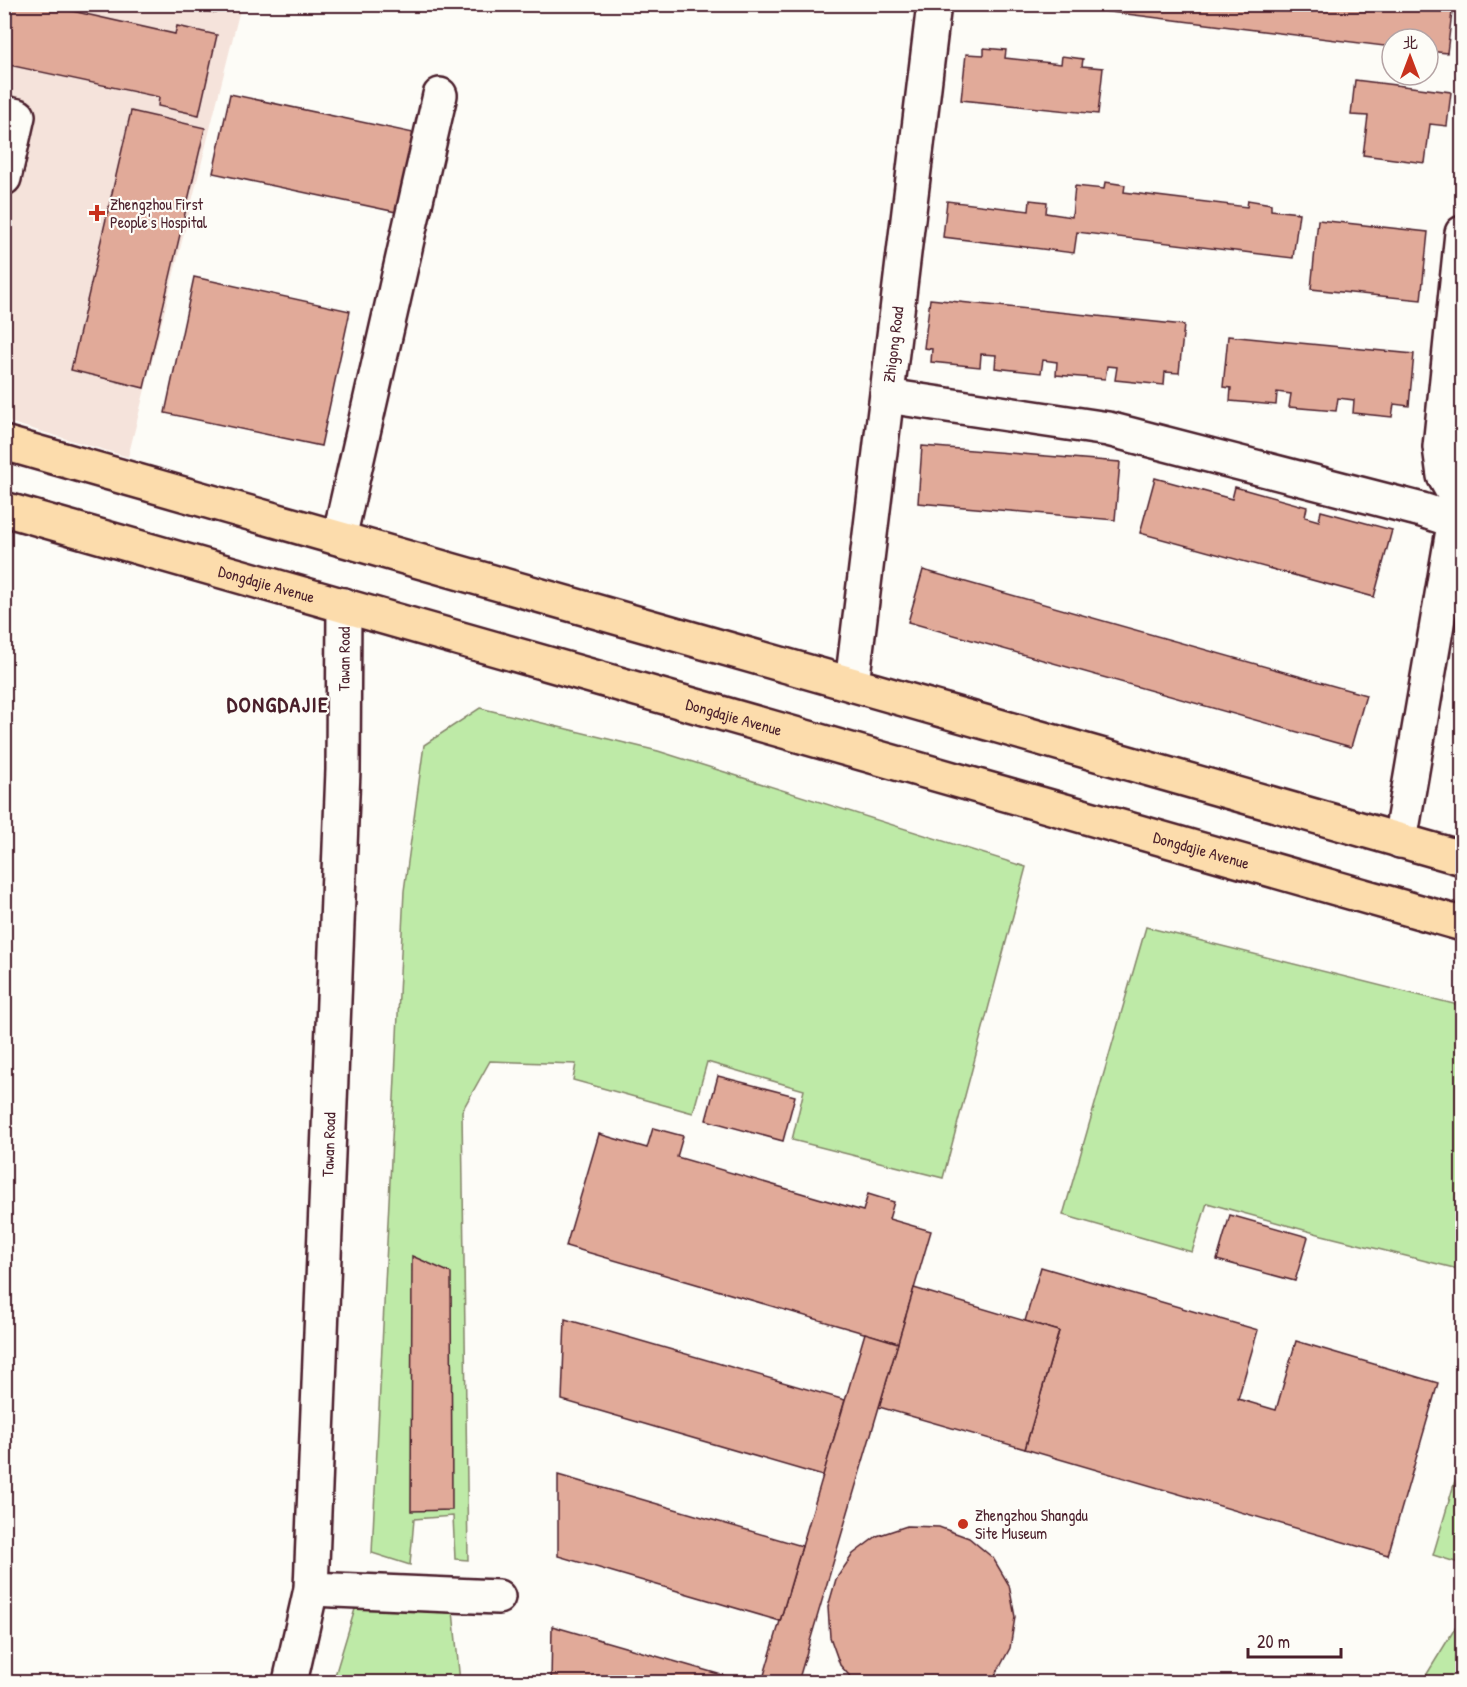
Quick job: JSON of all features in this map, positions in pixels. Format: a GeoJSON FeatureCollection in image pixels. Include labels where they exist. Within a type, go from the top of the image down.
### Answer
{"type":"FeatureCollection","features":[{"type":"Feature","properties":{"kind":"main road"},"geometry":{"type":"LineString","coordinates":[[4,443],[1462,858]]}},
{"type":"Feature","properties":{"kind":"main road","name":"Dongdajie Avenue"},"geometry":{"type":"LineString","coordinates":[[4,509],[1462,924]]}},
{"type":"Feature","properties":{"kind":"street","name":"Zhigong Road"},"geometry":{"type":"LineString","coordinates":[[852,684],[934,4]]}},
{"type":"Feature","properties":{"kind":"street"},"geometry":{"type":"LineString","coordinates":[[339,538],[440,95]]}},
{"type":"Feature","properties":{"kind":"street"},"geometry":{"type":"LineString","coordinates":[[4,113],[18,116],[4,178]]}},
{"type":"Feature","properties":{"kind":"street"},"geometry":{"type":"LineString","coordinates":[[1400,841],[1458,501],[1444,476],[1440,447],[1462,233]]}},
{"type":"Feature","properties":{"kind":"street"},"geometry":{"type":"LineString","coordinates":[[887,396],[1108,429],[1422,510],[1455,521]]}},
{"type":"Feature","properties":{"kind":"street","name":"Tawan Road"},"geometry":{"type":"LineString","coordinates":[[290,1683],[311,1589],[343,770],[344,605]]}},
{"type":"Feature","properties":{"kind":"street"},"geometry":{"type":"LineString","coordinates":[[311,1589],[498,1598]]}},
{"type":"Feature","properties":{"kind":"shaded area","name":"Zhengzhou First People's Hospital"},"geometry":{"type":"Polygon","coordinates":[[[4,5],[241,5],[128,457],[5,421],[4,5]]]}},
{"type":"Feature","properties":{"kind":"green space"},"geometry":{"type":"Polygon","coordinates":[[[480,708],[658,751],[1026,867],[943,1178],[792,1140],[804,1090],[707,1062],[693,1113],[573,1080],[576,1064],[490,1061],[462,1111],[468,1560],[455,1559],[453,1516],[414,1519],[410,1565],[372,1553],[404,891],[424,745],[480,708]]]}},
{"type":"Feature","properties":{"kind":"green space"},"geometry":{"type":"Polygon","coordinates":[[[1146,927],[1462,1006],[1462,1270],[1207,1203],[1192,1252],[1063,1215],[1146,927]]]}},
{"type":"Feature","properties":{"kind":"green space"},"geometry":{"type":"Polygon","coordinates":[[[1462,1457],[1462,1564],[1433,1555],[1462,1457]]]}},
{"type":"Feature","properties":{"kind":"green space"},"geometry":{"type":"Polygon","coordinates":[[[355,1609],[453,1611],[460,1682],[333,1682],[355,1609]]]}},
{"type":"Feature","properties":{"kind":"green space"},"geometry":{"type":"Polygon","coordinates":[[[1462,1617],[1462,1682],[1422,1682],[1462,1617]]]}},
{"type":"Feature","properties":{"kind":"building"},"geometry":{"type":"Polygon","coordinates":[[[4,4],[41,4],[175,34],[177,26],[217,35],[199,115],[158,106],[159,97],[4,64],[4,4]]]}},
{"type":"Feature","properties":{"kind":"building"},"geometry":{"type":"Polygon","coordinates":[[[177,4],[217,4],[216,13],[177,4]]]}},
{"type":"Feature","properties":{"kind":"building"},"geometry":{"type":"Polygon","coordinates":[[[1046,4],[1453,4],[1447,53],[1440,52],[1440,27],[1380,27],[1380,46],[1046,4]]]}},
{"type":"Feature","properties":{"kind":"building"},"geometry":{"type":"Polygon","coordinates":[[[984,48],[1006,50],[1005,58],[1061,64],[1062,56],[1083,59],[1082,66],[1103,68],[1098,114],[961,100],[966,54],[984,55],[984,48]]]}},
{"type":"Feature","properties":{"kind":"building"},"geometry":{"type":"Polygon","coordinates":[[[1355,80],[1380,83],[1380,87],[1411,87],[1451,92],[1447,126],[1430,124],[1425,163],[1363,155],[1368,116],[1351,115],[1355,80]]]}},
{"type":"Feature","properties":{"kind":"building"},"geometry":{"type":"Polygon","coordinates":[[[230,94],[418,134],[401,213],[213,173],[230,94]]]}},
{"type":"Feature","properties":{"kind":"building"},"geometry":{"type":"Polygon","coordinates":[[[131,111],[205,128],[144,388],[71,370],[131,111]]]}},
{"type":"Feature","properties":{"kind":"building"},"geometry":{"type":"Polygon","coordinates":[[[1105,182],[1125,185],[1124,192],[1247,207],[1248,200],[1271,204],[1271,210],[1299,213],[1293,258],[1077,232],[1074,253],[943,237],[947,201],[1029,211],[1030,200],[1047,202],[1046,213],[1072,217],[1075,186],[1104,189],[1105,182]]]}},
{"type":"Feature","properties":{"kind":"building"},"geometry":{"type":"Polygon","coordinates":[[[1318,220],[1428,232],[1421,300],[1311,289],[1318,220]]]}},
{"type":"Feature","properties":{"kind":"building"},"geometry":{"type":"Polygon","coordinates":[[[194,277],[350,311],[321,446],[165,413],[194,277]]]}},
{"type":"Feature","properties":{"kind":"building"},"geometry":{"type":"Polygon","coordinates":[[[930,299],[1184,325],[1179,373],[1165,372],[1164,385],[1115,380],[1117,367],[1107,366],[1105,379],[1056,375],[1057,362],[1043,360],[1041,373],[995,368],[996,355],[981,354],[980,367],[931,362],[932,349],[924,348],[930,299]]]}},
{"type":"Feature","properties":{"kind":"building"},"geometry":{"type":"Polygon","coordinates":[[[1228,336],[1414,354],[1409,406],[1394,404],[1392,417],[1353,413],[1354,400],[1338,398],[1336,411],[1289,407],[1291,394],[1277,392],[1276,405],[1230,401],[1231,388],[1223,387],[1228,336]]]}},
{"type":"Feature","properties":{"kind":"building"},"geometry":{"type":"Polygon","coordinates":[[[922,446],[1120,462],[1115,520],[918,503],[922,446]]]}},
{"type":"Feature","properties":{"kind":"building"},"geometry":{"type":"Polygon","coordinates":[[[1155,478],[1232,499],[1235,487],[1307,507],[1305,517],[1319,521],[1321,511],[1392,530],[1374,597],[1140,533],[1155,478]]]}},
{"type":"Feature","properties":{"kind":"building"},"geometry":{"type":"Polygon","coordinates":[[[923,570],[1366,695],[1351,747],[908,622],[923,570]]]}},
{"type":"Feature","properties":{"kind":"building"},"geometry":{"type":"Polygon","coordinates":[[[718,1076],[795,1096],[783,1141],[706,1120],[718,1076]]]}},
{"type":"Feature","properties":{"kind":"building"},"geometry":{"type":"Polygon","coordinates":[[[653,1128],[683,1136],[677,1157],[863,1211],[868,1194],[894,1202],[889,1219],[931,1231],[898,1343],[566,1246],[599,1134],[647,1148],[653,1128]]]}},
{"type":"Feature","properties":{"kind":"building"},"geometry":{"type":"Polygon","coordinates":[[[1230,1215],[1308,1237],[1295,1281],[1217,1260],[1230,1215]]]}},
{"type":"Feature","properties":{"kind":"building"},"geometry":{"type":"Polygon","coordinates":[[[412,1256],[451,1273],[452,1510],[411,1511],[412,1256]]]}},
{"type":"Feature","properties":{"kind":"building"},"geometry":{"type":"Polygon","coordinates":[[[1041,1267],[1258,1330],[1238,1399],[1276,1410],[1296,1341],[1438,1383],[1388,1555],[1025,1449],[1059,1331],[1025,1321],[1041,1267]]]}},
{"type":"Feature","properties":{"kind":"building"},"geometry":{"type":"Polygon","coordinates":[[[914,1288],[1059,1331],[1025,1449],[879,1407],[914,1288]]]}},
{"type":"Feature","properties":{"kind":"building"},"geometry":{"type":"Polygon","coordinates":[[[565,1319],[845,1400],[823,1476],[562,1400],[565,1319]]]}},
{"type":"Feature","properties":{"kind":"building"},"geometry":{"type":"Polygon","coordinates":[[[865,1333],[898,1343],[798,1682],[762,1682],[865,1333]]]}},
{"type":"Feature","properties":{"kind":"building"},"geometry":{"type":"Polygon","coordinates":[[[558,1475],[802,1546],[780,1621],[558,1556],[558,1475]]]}},
{"type":"Feature","properties":{"kind":"building"},"geometry":{"type":"Polygon","coordinates":[[[907,1526],[939,1527],[969,1538],[993,1558],[1009,1585],[1015,1617],[1010,1648],[995,1676],[987,1682],[855,1682],[840,1665],[830,1637],[828,1607],[836,1579],[853,1554],[877,1536],[907,1526]]]}},
{"type":"Feature","properties":{"kind":"building"},"geometry":{"type":"Polygon","coordinates":[[[552,1626],[746,1682],[551,1682],[552,1626]]]}},
{"type":"Feature","properties":{"kind":"place","name":"Zhengzhou First People's Hospital"},"geometry":{"type":"Point","coordinates":[97,213]}},
{"type":"Feature","properties":{"kind":"place","name":"Zhengzhou Shangdu Site Museum"},"geometry":{"type":"Point","coordinates":[963,1524]}},
{"type":"Feature","properties":{"kind":"district","name":"DONGDAJIE"},"geometry":{"type":"Point","coordinates":[278,704]}}]}
